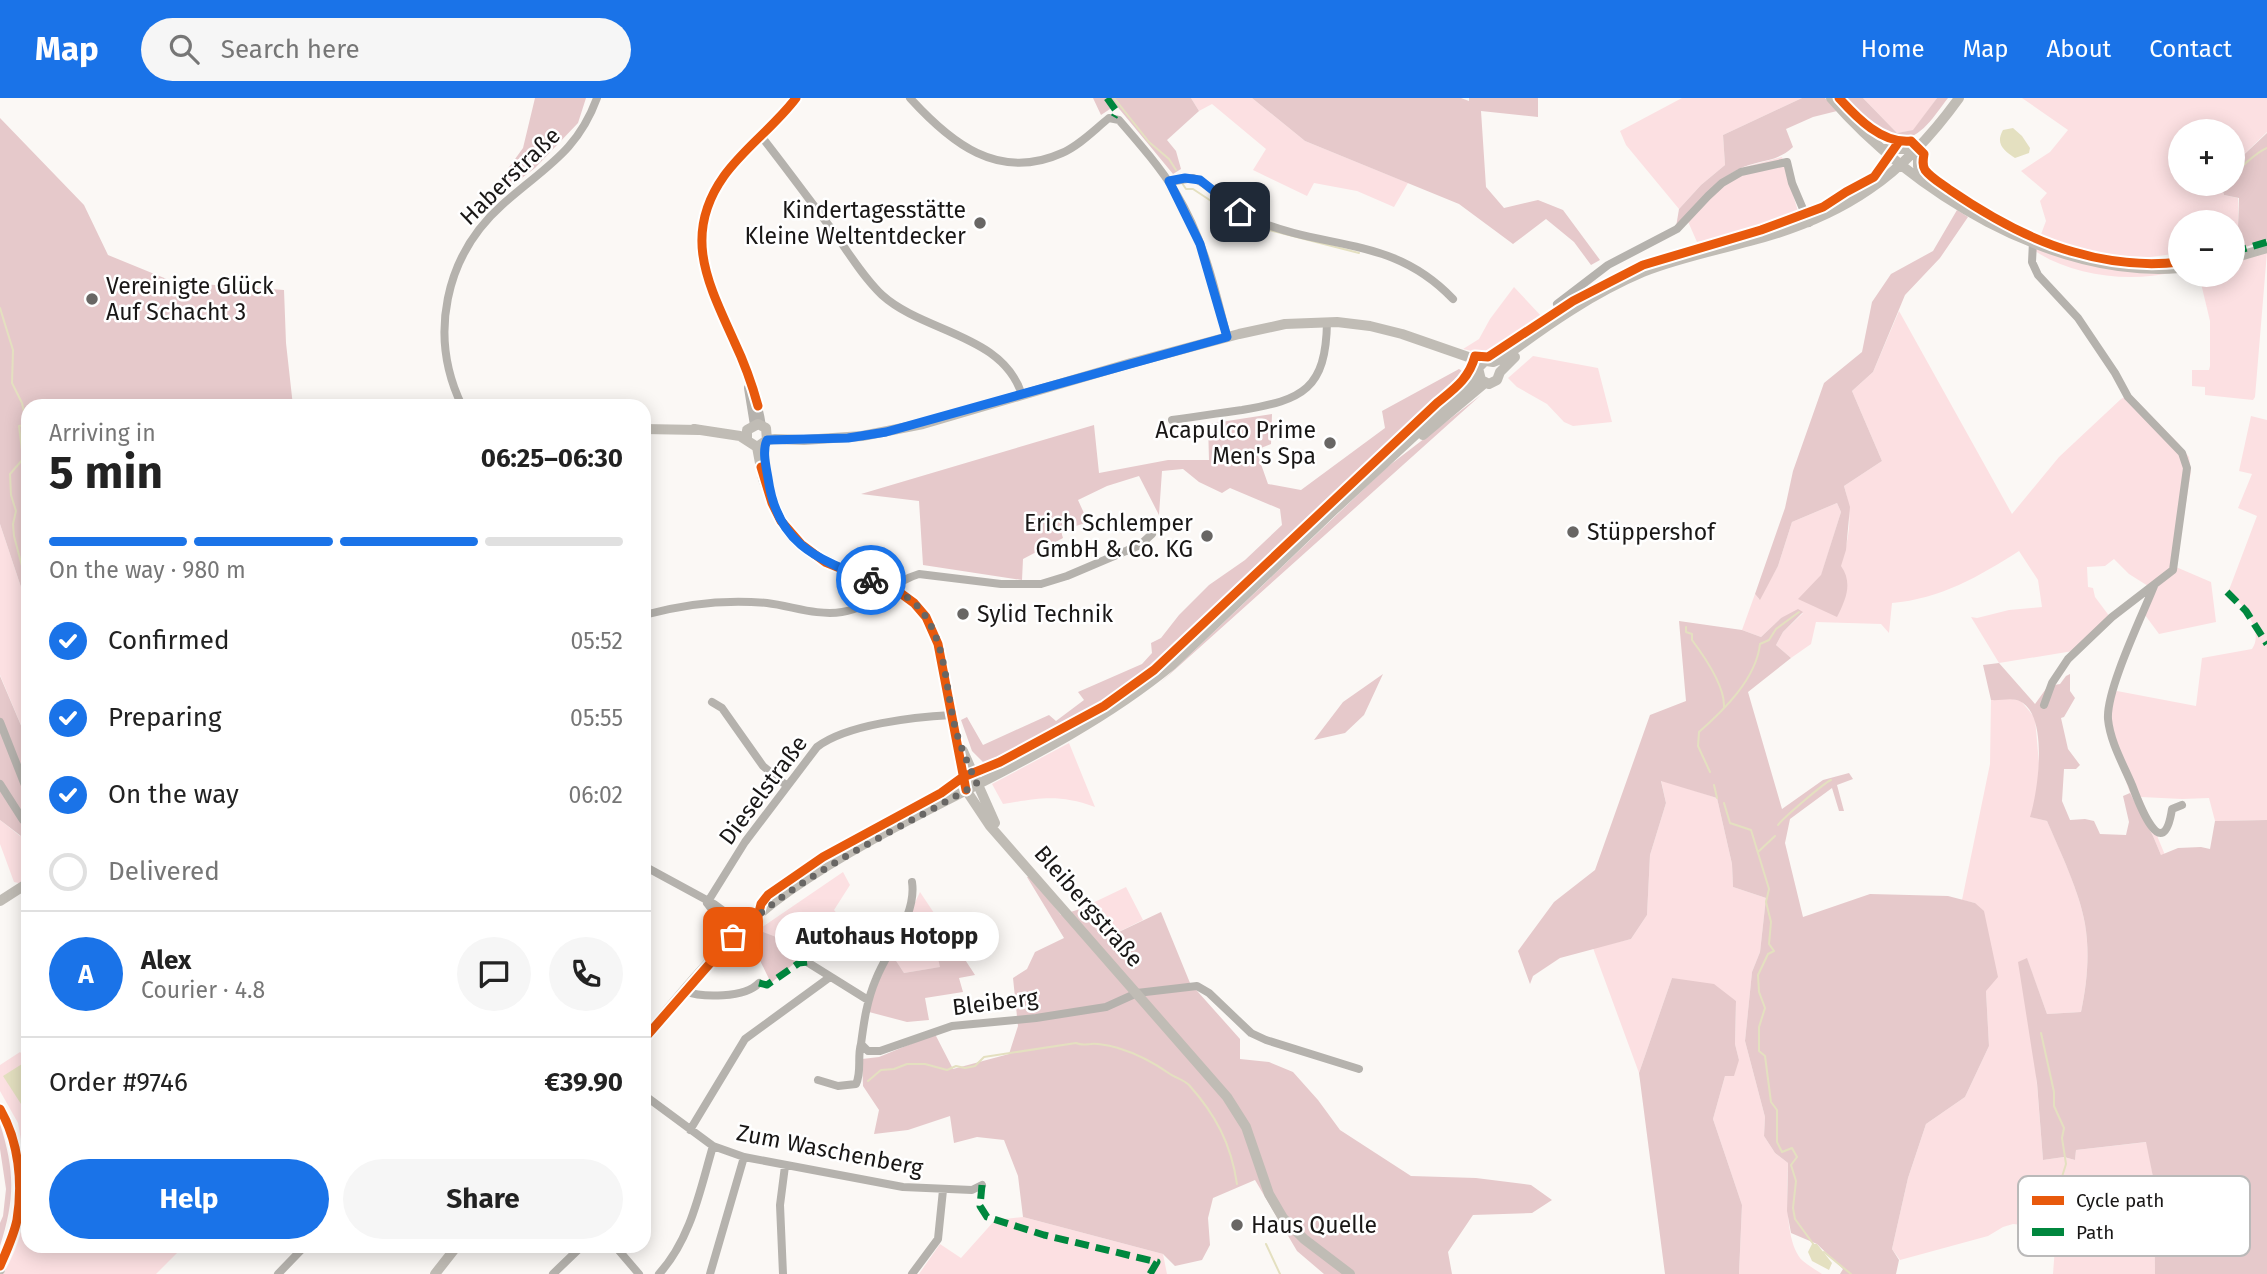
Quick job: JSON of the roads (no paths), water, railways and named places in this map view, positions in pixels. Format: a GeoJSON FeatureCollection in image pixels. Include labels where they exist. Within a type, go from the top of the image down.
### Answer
{"type":"FeatureCollection","features":[{"type":"Feature","properties":{"kind":"street","name":"Haberstraße"},"geometry":{"type":"LineString","coordinates":[[459,399],[449,372],[444,342],[446,302],[461,256],[474,235],[500,206],[569,148],[582,132],[597,98]]}},
{"type":"Feature","properties":{"kind":"street"},"geometry":{"type":"LineString","coordinates":[[796,98],[726,173],[716,188],[705,213],[702,233],[702,254],[707,279],[758,406],[763,479],[781,521],[794,537],[817,557],[891,588],[914,603],[931,626],[938,644],[966,790]]}},
{"type":"Feature","properties":{"kind":"street"},"geometry":{"type":"LineString","coordinates":[[910,98],[937,127],[959,144],[984,156],[1007,162],[1032,162],[1060,154],[1110,118],[1114,117],[1121,122],[1169,181],[1200,244],[1227,337]]}},
{"type":"Feature","properties":{"kind":"street"},"geometry":{"type":"LineString","coordinates":[[1830,98],[1902,166],[1970,211],[2033,242],[2071,256],[2117,266],[2168,268]]}},
{"type":"Feature","properties":{"kind":"street"},"geometry":{"type":"LineString","coordinates":[[1480,377],[1478,368],[1503,358],[1584,303],[1644,272],[1694,255],[1752,241],[1831,213],[1881,183],[1902,166],[1959,98]]}},
{"type":"Feature","properties":{"kind":"street"},"geometry":{"type":"LineString","coordinates":[[761,136],[882,295],[907,311],[998,358],[1010,369],[1023,395]]}},
{"type":"Feature","properties":{"kind":"street"},"geometry":{"type":"LineString","coordinates":[[1883,149],[1918,149]]}},
{"type":"Feature","properties":{"kind":"street"},"geometry":{"type":"LineString","coordinates":[[1881,183],[1886,168],[1883,149]]}},
{"type":"Feature","properties":{"kind":"street"},"geometry":{"type":"LineString","coordinates":[[1918,149],[1918,166],[1925,183]]}},
{"type":"Feature","properties":{"kind":"street"},"geometry":{"type":"LineString","coordinates":[[1557,304],[1608,265],[1678,229],[1708,196],[1741,172],[1787,162],[1792,183],[1809,223]]}},
{"type":"Feature","properties":{"kind":"street"},"geometry":{"type":"LineString","coordinates":[[1169,181],[1193,178],[1200,180],[1240,212],[1264,224],[1360,246],[1392,257],[1424,274],[1453,299]]}},
{"type":"Feature","properties":{"kind":"street"},"geometry":{"type":"LineString","coordinates":[[2033,242],[2032,262],[2038,275],[2078,317],[2135,406],[2185,458],[2187,477],[2173,570],[2112,617],[2068,659],[2052,684],[2043,705]]}},
{"type":"Feature","properties":{"kind":"street"},"geometry":{"type":"LineString","coordinates":[[2245,254],[2267,248]]}},
{"type":"Feature","properties":{"kind":"street"},"geometry":{"type":"LineString","coordinates":[[1172,420],[1271,405],[1291,398],[1309,386],[1319,371],[1325,355],[1327,322]]}},
{"type":"Feature","properties":{"kind":"street"},"geometry":{"type":"LineString","coordinates":[[651,429],[694,429],[834,438],[869,435],[899,430],[1227,337],[1285,324],[1327,322],[1380,328],[1497,364],[1500,372]]}},
{"type":"Feature","properties":{"kind":"street"},"geometry":{"type":"LineString","coordinates":[[1439,348],[1489,384],[1497,380],[1500,372],[1546,329]]}},
{"type":"Feature","properties":{"kind":"street"},"geometry":{"type":"LineString","coordinates":[[651,1031],[733,937],[787,892],[822,869],[1093,722],[1144,688],[1172,665],[1480,377]]}},
{"type":"Feature","properties":{"kind":"street"},"geometry":{"type":"LineString","coordinates":[[651,614],[725,601],[762,603],[824,613],[841,612],[860,607],[909,576],[919,574],[1001,584],[1041,584],[1140,545],[1152,534]]}},
{"type":"Feature","properties":{"kind":"street"},"geometry":{"type":"LineString","coordinates":[[2154,586],[2120,671],[2108,716],[2123,765],[2153,830],[2164,832],[2168,828],[2172,809],[2182,805]]}},
{"type":"Feature","properties":{"kind":"street"},"geometry":{"type":"LineString","coordinates":[[712,702],[722,708],[764,766],[787,786]]}},
{"type":"Feature","properties":{"kind":"street","name":"Dieselstraße"},"geometry":{"type":"LineString","coordinates":[[707,903],[745,842],[817,747],[828,738],[901,720],[952,715]]}},
{"type":"Feature","properties":{"kind":"street"},"geometry":{"type":"LineString","coordinates":[[0,722],[21,775]]}},
{"type":"Feature","properties":{"kind":"street","name":"Bleibergstraße"},"geometry":{"type":"LineString","coordinates":[[957,734],[995,823],[1010,846]]}},
{"type":"Feature","properties":{"kind":"street"},"geometry":{"type":"LineString","coordinates":[[0,783],[21,817]]}},
{"type":"Feature","properties":{"kind":"street","name":"Bleibergstraße"},"geometry":{"type":"LineString","coordinates":[[966,790],[990,825],[1238,1111],[1253,1143],[1269,1194],[1283,1217],[1304,1239],[1350,1274]]}},
{"type":"Feature","properties":{"kind":"street"},"geometry":{"type":"LineString","coordinates":[[651,870],[713,904],[744,926]]}},
{"type":"Feature","properties":{"kind":"street"},"geometry":{"type":"LineString","coordinates":[[818,1080],[838,1086],[856,1084],[868,1000],[909,908],[913,892],[912,882]]}},
{"type":"Feature","properties":{"kind":"street"},"geometry":{"type":"LineString","coordinates":[[0,901],[21,888]]}},
{"type":"Feature","properties":{"kind":"street"},"geometry":{"type":"LineString","coordinates":[[707,903],[733,937]]}},
{"type":"Feature","properties":{"kind":"street"},"geometry":{"type":"LineString","coordinates":[[807,962],[868,1000]]}},
{"type":"Feature","properties":{"kind":"street"},"geometry":{"type":"LineString","coordinates":[[690,1130],[745,1039],[830,976]]}},
{"type":"Feature","properties":{"kind":"street"},"geometry":{"type":"LineString","coordinates":[[685,990],[694,995],[722,995],[755,988],[760,983]]}},
{"type":"Feature","properties":{"kind":"street","name":"Bleibergstraße"},"geometry":{"type":"LineString","coordinates":[[1137,993],[1197,986],[1209,993],[1251,1033],[1359,1069]]}},
{"type":"Feature","properties":{"kind":"street","name":"Bleiberg"},"geometry":{"type":"LineString","coordinates":[[861,1044],[868,1051],[880,1051],[952,1026],[1106,1007],[1137,993]]}},
{"type":"Feature","properties":{"kind":"street","name":"Zum Waschenberg"},"geometry":{"type":"LineString","coordinates":[[651,1100],[713,1146],[744,1157],[903,1187],[972,1190],[982,1185]]}},
{"type":"Feature","properties":{"kind":"street"},"geometry":{"type":"LineString","coordinates":[[0,1110],[8,1123],[20,1170],[17,1222],[0,1267]]}},
{"type":"Feature","properties":{"kind":"street"},"geometry":{"type":"LineString","coordinates":[[659,1274],[684,1237],[713,1146]]}},
{"type":"Feature","properties":{"kind":"street"},"geometry":{"type":"LineString","coordinates":[[710,1274],[744,1157]]}},
{"type":"Feature","properties":{"kind":"street"},"geometry":{"type":"LineString","coordinates":[[783,1274],[780,1205],[785,1166]]}},
{"type":"Feature","properties":{"kind":"street","name":"Zum Waschenberg"},"geometry":{"type":"LineString","coordinates":[[912,1274],[938,1239],[943,1190]]}},
{"type":"Feature","properties":{"kind":"street"},"geometry":{"type":"LineString","coordinates":[[278,1274],[298,1253]]}},
{"type":"Feature","properties":{"kind":"street"},"geometry":{"type":"LineString","coordinates":[[435,1274],[452,1253]]}},
{"type":"Feature","properties":{"kind":"street"},"geometry":{"type":"LineString","coordinates":[[553,1274],[575,1253]]}},
{"type":"Feature","properties":{"kind":"street"},"geometry":{"type":"LineString","coordinates":[[621,1253],[639,1274]]}},
{"type":"Feature","properties":{"kind":"waterway"},"geometry":{"type":"LineString","coordinates":[[1114,98],[1149,142],[1169,159],[1176,170]]}},
{"type":"Feature","properties":{"kind":"waterway"},"geometry":{"type":"LineString","coordinates":[[2245,164],[2267,148]]}},
{"type":"Feature","properties":{"kind":"waterway"},"geometry":{"type":"LineString","coordinates":[[1182,183],[1186,189],[1193,189],[1246,224],[1359,253]]}},
{"type":"Feature","properties":{"kind":"waterway"},"geometry":{"type":"LineString","coordinates":[[0,308],[13,350],[12,383],[21,401]]}},
{"type":"Feature","properties":{"kind":"waterway"},"geometry":{"type":"LineString","coordinates":[[21,426],[21,442]]}},
{"type":"Feature","properties":{"kind":"waterway"},"geometry":{"type":"LineString","coordinates":[[21,461],[10,474],[11,495],[16,511],[14,536],[21,562]]}},
{"type":"Feature","properties":{"kind":"waterway"},"geometry":{"type":"LineString","coordinates":[[1710,772],[1698,746],[1699,732],[1719,714],[1746,681],[1760,644],[1769,640],[1776,629],[1799,612]]}},
{"type":"Feature","properties":{"kind":"waterway"},"geometry":{"type":"LineString","coordinates":[[1686,627],[1686,632],[1692,634],[1692,640],[1717,681],[1724,707]]}},
{"type":"Feature","properties":{"kind":"waterway"},"geometry":{"type":"LineString","coordinates":[[1778,825],[1831,780]]}},
{"type":"Feature","properties":{"kind":"waterway"},"geometry":{"type":"LineString","coordinates":[[1714,785],[1717,798]]}},
{"type":"Feature","properties":{"kind":"waterway"},"geometry":{"type":"LineString","coordinates":[[1724,803],[1730,823],[1751,830],[1769,889],[1766,902],[1771,922],[1769,944],[1774,951],[1768,954],[1758,975],[1759,992],[1765,1008],[1759,1027],[1759,1051],[1765,1056],[1771,1102],[1777,1110],[1777,1142],[1782,1152],[1792,1148],[1797,1157],[1791,1165],[1796,1181],[1793,1208],[1795,1219],[1814,1245]]}},
{"type":"Feature","properties":{"kind":"waterway"},"geometry":{"type":"LineString","coordinates":[[1758,852],[1775,836]]}},
{"type":"Feature","properties":{"kind":"waterway"},"geometry":{"type":"LineString","coordinates":[[2041,1033],[2054,1092],[2054,1106],[2064,1128],[2062,1138],[2066,1164],[2062,1176]]}},
{"type":"Feature","properties":{"kind":"waterway"},"geometry":{"type":"LineString","coordinates":[[868,1081],[881,1070],[907,1064],[925,1064],[947,1070],[956,1066],[975,1066],[984,1057],[1076,1043],[1118,1048],[1145,1059],[1189,1085],[1221,1130],[1231,1155],[1237,1184]]}},
{"type":"Feature","properties":{"kind":"waterway"},"geometry":{"type":"LineString","coordinates":[[1266,1244],[1280,1274]]}},
{"type":"Feature","properties":{"kind":"waterway"},"geometry":{"type":"LineString","coordinates":[[1824,1252],[1851,1274]]}},
{"type":"Feature","properties":{"kind":"place","name":"Kindertagesstätte Kleine Weltentdecker"},"geometry":{"type":"Point","coordinates":[980,223]}},
{"type":"Feature","properties":{"kind":"place","name":"Vereinigte Glück Auf Schacht 3"},"geometry":{"type":"Point","coordinates":[92,299]}},
{"type":"Feature","properties":{"kind":"place","name":"Acapulco Prime Men's Spa"},"geometry":{"type":"Point","coordinates":[1330,443]}},
{"type":"Feature","properties":{"kind":"place","name":"Stüppershof"},"geometry":{"type":"Point","coordinates":[1573,532]}},
{"type":"Feature","properties":{"kind":"place","name":"Erich Schlemper GmbH & Co. KG"},"geometry":{"type":"Point","coordinates":[1207,536]}},
{"type":"Feature","properties":{"kind":"place","name":"Sylid Technik"},"geometry":{"type":"Point","coordinates":[963,614]}},
{"type":"Feature","properties":{"kind":"place","name":"Autohaus Hotopp"},"geometry":{"type":"Point","coordinates":[733,937]}},
{"type":"Feature","properties":{"kind":"place","name":"Haus Quelle"},"geometry":{"type":"Point","coordinates":[1237,1225]}}]}
